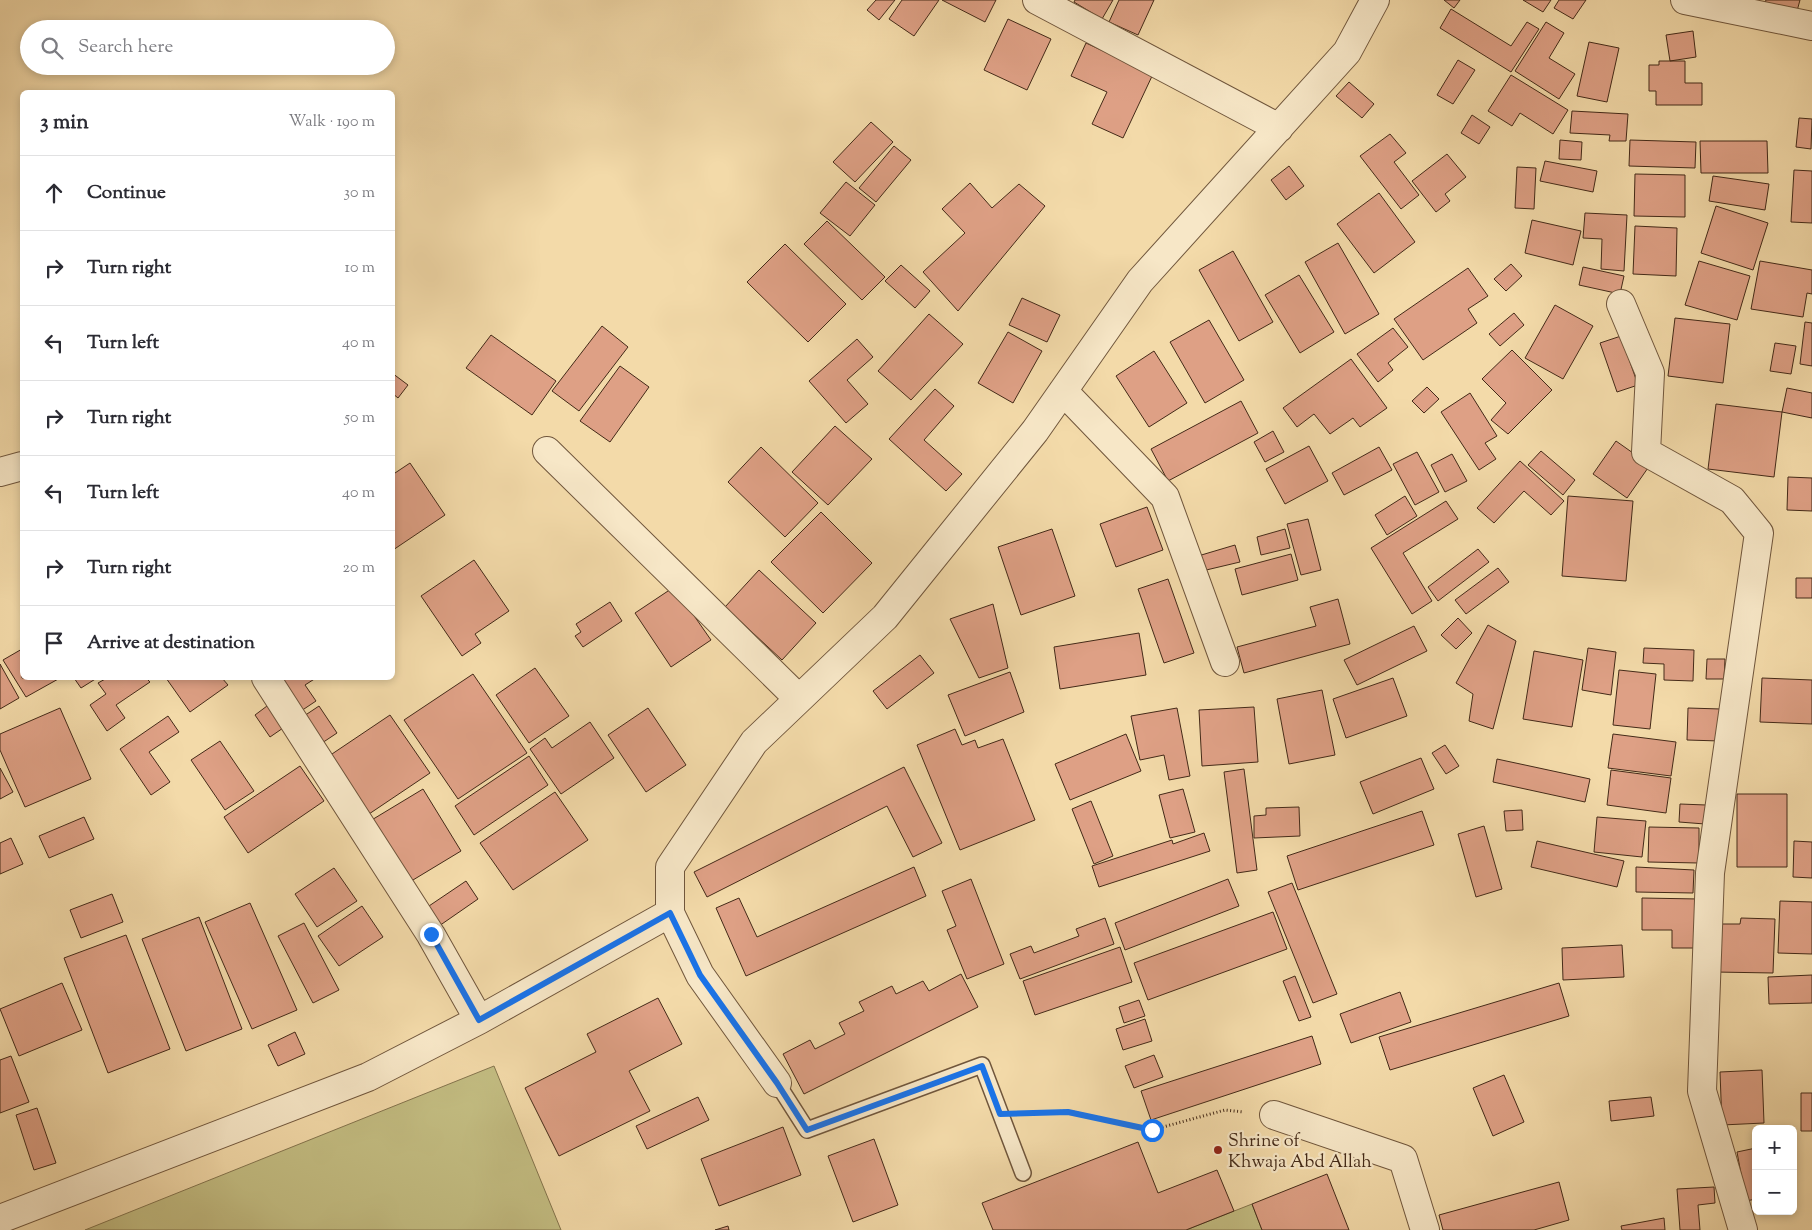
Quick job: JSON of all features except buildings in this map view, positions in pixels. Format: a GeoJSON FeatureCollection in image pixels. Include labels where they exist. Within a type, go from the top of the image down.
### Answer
{"type":"FeatureCollection","features":[{"type":"Feature","properties":{"kind":"street"},"geometry":{"type":"LineString","coordinates":[[1037,0],[1278,128]]}},
{"type":"Feature","properties":{"kind":"street"},"geometry":{"type":"LineString","coordinates":[[777,1083],[700,975],[670,913],[670,867],[754,742],[886,617],[1035,431],[1140,281],[1347,52],[1375,0]]}},
{"type":"Feature","properties":{"kind":"street"},"geometry":{"type":"LineString","coordinates":[[1685,0],[1812,26]]}},
{"type":"Feature","properties":{"kind":"street"},"geometry":{"type":"LineString","coordinates":[[1621,304],[1650,373],[1646,452],[1732,500],[1759,533],[1710,873],[1702,1092],[1743,1230]]}},
{"type":"Feature","properties":{"kind":"street"},"geometry":{"type":"LineString","coordinates":[[1063,391],[1164,497],[1225,662]]}},
{"type":"Feature","properties":{"kind":"street"},"geometry":{"type":"LineString","coordinates":[[547,451],[799,699]]}},
{"type":"Feature","properties":{"kind":"street"},"geometry":{"type":"LineString","coordinates":[[0,472],[20,467]]}},
{"type":"Feature","properties":{"kind":"street"},"geometry":{"type":"LineString","coordinates":[[267,680],[431,934],[479,1020]]}},
{"type":"Feature","properties":{"kind":"street"},"geometry":{"type":"LineString","coordinates":[[0,1219],[368,1077],[479,1020],[670,913]]}},
{"type":"Feature","properties":{"kind":"street"},"geometry":{"type":"LineString","coordinates":[[1274,1115],[1403,1159],[1425,1230]]}},
{"type":"Feature","properties":{"kind":"lane"},"geometry":{"type":"LineString","coordinates":[[777,1083],[807,1130],[982,1066],[1023,1173]]}},
{"type":"Feature","properties":{"kind":"path"},"geometry":{"type":"LineString","coordinates":[[1000,1114],[1068,1112],[1152,1130],[1225,1110],[1274,1115]]}},
{"type":"Feature","properties":{"kind":"shaded area"},"geometry":{"type":"Polygon","coordinates":[[[494,1066],[561,1230],[85,1230],[494,1066]]]}},
{"type":"Feature","properties":{"kind":"shaded area"},"geometry":{"type":"Polygon","coordinates":[[[1252,1204],[1262,1230],[1186,1230],[1252,1204]]]}},
{"type":"Feature","properties":{"kind":"place","name":"Shrine of Khwaja Abd Allah"},"geometry":{"type":"Point","coordinates":[1218,1150]}},
{"type":"Feature","properties":{"kind":"route"},"geometry":{"type":"LineString","coordinates":[[431,934],[479,1020],[670,913],[700,975],[777,1083],[807,1130],[982,1066],[1000,1114],[1068,1112],[1152,1130]]}}]}
